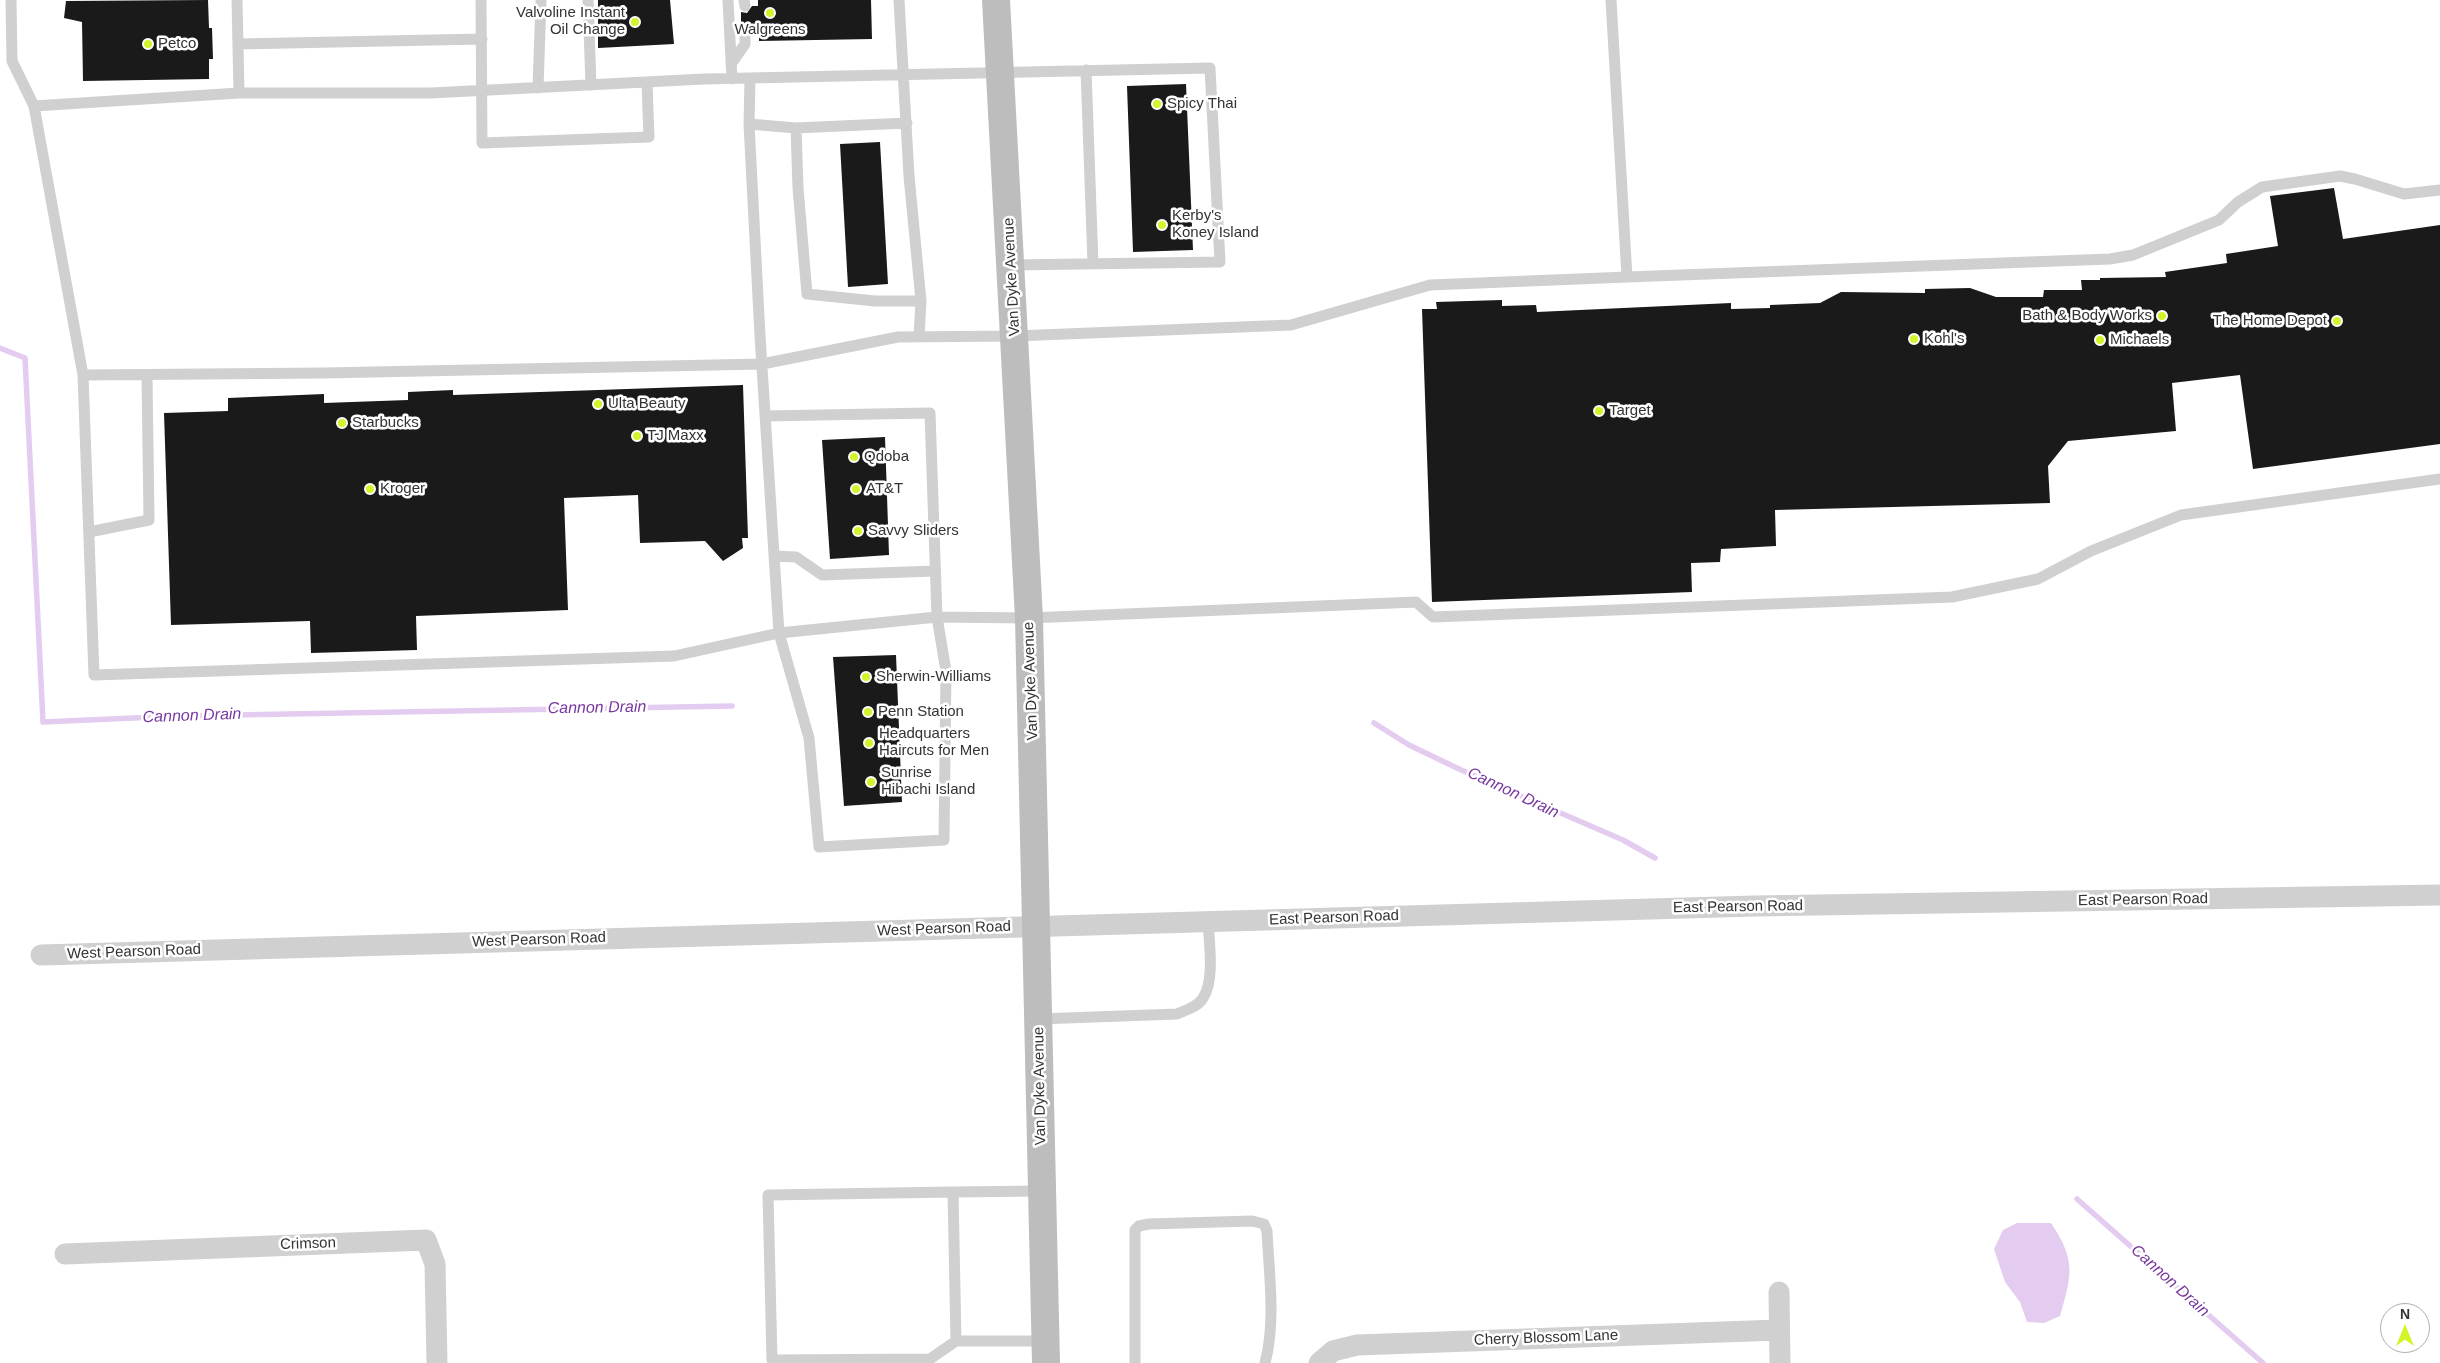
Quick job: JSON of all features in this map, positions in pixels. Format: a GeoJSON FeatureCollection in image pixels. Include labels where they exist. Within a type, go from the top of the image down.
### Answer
{"type":"FeatureCollection","features":[{"type":"Feature","properties":{"kind":"main road","name":"Van Dyke Avenue"},"geometry":{"type":"LineString","coordinates":[[996,0],[1029,618],[1046,1352]]}},
{"type":"Feature","properties":{"kind":"street","name":"East Pearson Road"},"geometry":{"type":"LineString","coordinates":[[1037,926],[1755,906],[2440,895]]}},
{"type":"Feature","properties":{"kind":"street","name":"West Pearson Road"},"geometry":{"type":"LineString","coordinates":[[41,955],[1037,926]]}},
{"type":"Feature","properties":{"kind":"street","name":"Crimson"},"geometry":{"type":"LineString","coordinates":[[65,1254],[426,1240],[436,1264],[437,1363]]}},
{"type":"Feature","properties":{"kind":"street"},"geometry":{"type":"LineString","coordinates":[[1779,1292],[1780,1363]]}},
{"type":"Feature","properties":{"kind":"street","name":"Cherry Blossom Lane"},"geometry":{"type":"LineString","coordinates":[[1319,1363],[1333,1351],[1357,1345],[1779,1330]]}},
{"type":"Feature","properties":{"kind":"lane"},"geometry":{"type":"LineString","coordinates":[[11,0],[12,62],[34,106],[83,375],[94,675],[674,656],[779,633],[937,618],[1029,618],[1416,602],[1433,617],[1952,597],[2038,579],[2091,551],[2181,515],[2440,479]]}},
{"type":"Feature","properties":{"kind":"lane"},"geometry":{"type":"LineString","coordinates":[[237,0],[240,94]]}},
{"type":"Feature","properties":{"kind":"lane"},"geometry":{"type":"LineString","coordinates":[[481,0],[482,143],[649,137],[647,83]]}},
{"type":"Feature","properties":{"kind":"lane"},"geometry":{"type":"LineString","coordinates":[[538,88],[541,0]]}},
{"type":"Feature","properties":{"kind":"lane"},"geometry":{"type":"LineString","coordinates":[[588,0],[591,85]]}},
{"type":"Feature","properties":{"kind":"lane"},"geometry":{"type":"LineString","coordinates":[[728,0],[732,79]]}},
{"type":"Feature","properties":{"kind":"lane"},"geometry":{"type":"LineString","coordinates":[[899,0],[909,176],[922,301],[919,337]]}},
{"type":"Feature","properties":{"kind":"lane"},"geometry":{"type":"LineString","coordinates":[[1611,0],[1627,277]]}},
{"type":"Feature","properties":{"kind":"lane"},"geometry":{"type":"LineString","coordinates":[[731,64],[745,44],[745,30]]}},
{"type":"Feature","properties":{"kind":"lane"},"geometry":{"type":"LineString","coordinates":[[238,44],[482,39]]}},
{"type":"Feature","properties":{"kind":"lane"},"geometry":{"type":"LineString","coordinates":[[34,106],[240,94],[431,93],[732,79],[1210,68],[1220,262],[1011,266]]}},
{"type":"Feature","properties":{"kind":"lane"},"geometry":{"type":"LineString","coordinates":[[1086,70],[1093,264]]}},
{"type":"Feature","properties":{"kind":"lane"},"geometry":{"type":"LineString","coordinates":[[750,79],[749,124],[765,416],[779,633],[809,738],[819,848],[944,840],[946,671],[937,618],[930,413],[765,416]]}},
{"type":"Feature","properties":{"kind":"lane"},"geometry":{"type":"LineString","coordinates":[[749,124],[796,128],[907,123]]}},
{"type":"Feature","properties":{"kind":"lane"},"geometry":{"type":"LineString","coordinates":[[796,128],[798,188],[808,294],[875,301],[922,301]]}},
{"type":"Feature","properties":{"kind":"lane"},"geometry":{"type":"LineString","coordinates":[[83,375],[762,364],[898,337],[1015,336],[1291,325],[1430,285],[2110,260],[2133,255],[2219,220],[2238,202],[2262,187],[2340,176],[2404,194],[2440,190]]}},
{"type":"Feature","properties":{"kind":"lane"},"geometry":{"type":"LineString","coordinates":[[88,532],[149,520],[147,375]]}},
{"type":"Feature","properties":{"kind":"lane"},"geometry":{"type":"LineString","coordinates":[[774,556],[796,557],[822,575],[936,571]]}},
{"type":"Feature","properties":{"kind":"lane"},"geometry":{"type":"LineString","coordinates":[[1039,1020],[1177,1014],[1193,1008],[1204,998],[1208,985],[1210,968],[1208,921]]}},
{"type":"Feature","properties":{"kind":"lane"},"geometry":{"type":"LineString","coordinates":[[1043,1191],[768,1195],[772,1360],[930,1359],[956,1341],[1046,1352]]}},
{"type":"Feature","properties":{"kind":"lane"},"geometry":{"type":"LineString","coordinates":[[953,1192],[956,1341]]}},
{"type":"Feature","properties":{"kind":"lane"},"geometry":{"type":"LineString","coordinates":[[1135,1363],[1135,1240],[1138,1226],[1252,1221],[1264,1224],[1267,1231],[1270,1310],[1265,1363]]}},
{"type":"Feature","properties":{"kind":"shaded area"},"geometry":{"type":"Polygon","coordinates":[[[2017,1223],[2051,1223],[2065,1247],[2068,1258],[2069,1278],[2060,1316],[2044,1323],[2027,1322],[2020,1302],[2005,1282],[1994,1249],[2003,1230],[2017,1223]]]}},
{"type":"Feature","properties":{"kind":"building","name":"Petco"},"geometry":{"type":"Polygon","coordinates":[[[208,0],[209,28],[212,28],[213,59],[209,59],[209,79],[83,81],[82,22],[64,18],[66,1],[208,0]]]}},
{"type":"Feature","properties":{"kind":"building","name":"Valvoline Instant Oil Change"},"geometry":{"type":"Polygon","coordinates":[[[598,0],[670,0],[674,44],[598,48],[598,0]]]}},
{"type":"Feature","properties":{"kind":"building","name":"Walgreens"},"geometry":{"type":"Polygon","coordinates":[[[758,0],[871,0],[872,39],[759,41],[759,30],[752,30],[748,23],[741,24],[741,12],[747,13],[752,6],[758,6],[758,0]]]}},
{"type":"Feature","properties":{"kind":"building"},"geometry":{"type":"Polygon","coordinates":[[[1186,84],[1193,250],[1133,252],[1127,86],[1186,84]]]}},
{"type":"Feature","properties":{"kind":"building"},"geometry":{"type":"Polygon","coordinates":[[[880,142],[888,284],[848,287],[840,144],[880,142]]]}},
{"type":"Feature","properties":{"kind":"building"},"geometry":{"type":"Polygon","coordinates":[[[2334,188],[2343,239],[2440,225],[2440,444],[2253,469],[2240,375],[2172,383],[2176,431],[2068,441],[2048,466],[2050,503],[1775,510],[1776,546],[1721,549],[1720,562],[1691,563],[1692,592],[1432,602],[1422,309],[1437,309],[1436,302],[1502,300],[1502,306],[1536,305],[1537,312],[1731,303],[1731,309],[1770,308],[1770,305],[1820,303],[1841,292],[1925,293],[1925,289],[1970,288],[1996,297],[2043,297],[2044,290],[2082,290],[2081,280],[2166,277],[2165,272],[2227,263],[2226,254],[2278,246],[2270,196],[2334,188]]]}},
{"type":"Feature","properties":{"kind":"building"},"geometry":{"type":"Polygon","coordinates":[[[743,385],[748,538],[742,538],[743,548],[723,561],[705,541],[640,543],[638,495],[564,498],[568,610],[416,616],[417,650],[311,653],[310,621],[171,625],[164,413],[228,411],[228,398],[324,394],[324,403],[408,400],[408,392],[453,390],[453,395],[743,385]]]}},
{"type":"Feature","properties":{"kind":"building"},"geometry":{"type":"Polygon","coordinates":[[[885,437],[889,555],[830,559],[822,440],[885,437]]]}},
{"type":"Feature","properties":{"kind":"building"},"geometry":{"type":"Polygon","coordinates":[[[896,655],[902,802],[844,806],[833,657],[896,655]]]}},
{"type":"Feature","properties":{"kind":"waterway","name":"Cannon Drain"},"geometry":{"type":"LineString","coordinates":[[0,348],[25,358],[43,722],[178,716],[732,706]]}},
{"type":"Feature","properties":{"kind":"waterway","name":"Cannon Drain"},"geometry":{"type":"LineString","coordinates":[[1374,723],[1409,745],[1459,769],[1623,840],[1655,858]]}},
{"type":"Feature","properties":{"kind":"waterway","name":"Cannon Drain"},"geometry":{"type":"LineString","coordinates":[[2077,1199],[2263,1363]]}},
{"type":"Feature","properties":{"kind":"place","name":"Walgreens"},"geometry":{"type":"Point","coordinates":[770,13]}},
{"type":"Feature","properties":{"kind":"place","name":"Valvoline Instant Oil Change"},"geometry":{"type":"Point","coordinates":[635,22]}},
{"type":"Feature","properties":{"kind":"place","name":"Petco"},"geometry":{"type":"Point","coordinates":[148,44]}},
{"type":"Feature","properties":{"kind":"place","name":"Spicy Thai"},"geometry":{"type":"Point","coordinates":[1157,104]}},
{"type":"Feature","properties":{"kind":"place","name":"Kerby's Koney Island"},"geometry":{"type":"Point","coordinates":[1162,225]}},
{"type":"Feature","properties":{"kind":"place","name":"Bath & Body Works"},"geometry":{"type":"Point","coordinates":[2162,316]}},
{"type":"Feature","properties":{"kind":"place","name":"The Home Depot"},"geometry":{"type":"Point","coordinates":[2337,321]}},
{"type":"Feature","properties":{"kind":"place","name":"Kohl's"},"geometry":{"type":"Point","coordinates":[1914,339]}},
{"type":"Feature","properties":{"kind":"place","name":"Michaels"},"geometry":{"type":"Point","coordinates":[2100,340]}},
{"type":"Feature","properties":{"kind":"place","name":"Ulta Beauty"},"geometry":{"type":"Point","coordinates":[598,404]}},
{"type":"Feature","properties":{"kind":"place","name":"Target"},"geometry":{"type":"Point","coordinates":[1599,411]}},
{"type":"Feature","properties":{"kind":"place","name":"Starbucks"},"geometry":{"type":"Point","coordinates":[342,423]}},
{"type":"Feature","properties":{"kind":"place","name":"TJ Maxx"},"geometry":{"type":"Point","coordinates":[637,436]}},
{"type":"Feature","properties":{"kind":"place","name":"Qdoba"},"geometry":{"type":"Point","coordinates":[854,457]}},
{"type":"Feature","properties":{"kind":"place","name":"Kroger"},"geometry":{"type":"Point","coordinates":[370,489]}},
{"type":"Feature","properties":{"kind":"place","name":"AT&T"},"geometry":{"type":"Point","coordinates":[856,489]}},
{"type":"Feature","properties":{"kind":"place","name":"Savvy Sliders"},"geometry":{"type":"Point","coordinates":[858,531]}},
{"type":"Feature","properties":{"kind":"place","name":"Sherwin-Williams"},"geometry":{"type":"Point","coordinates":[866,677]}},
{"type":"Feature","properties":{"kind":"place","name":"Penn Station"},"geometry":{"type":"Point","coordinates":[868,712]}},
{"type":"Feature","properties":{"kind":"place","name":"Headquarters Haircuts for Men"},"geometry":{"type":"Point","coordinates":[869,743]}},
{"type":"Feature","properties":{"kind":"place","name":"Sunrise Hibachi Island"},"geometry":{"type":"Point","coordinates":[871,782]}}]}
